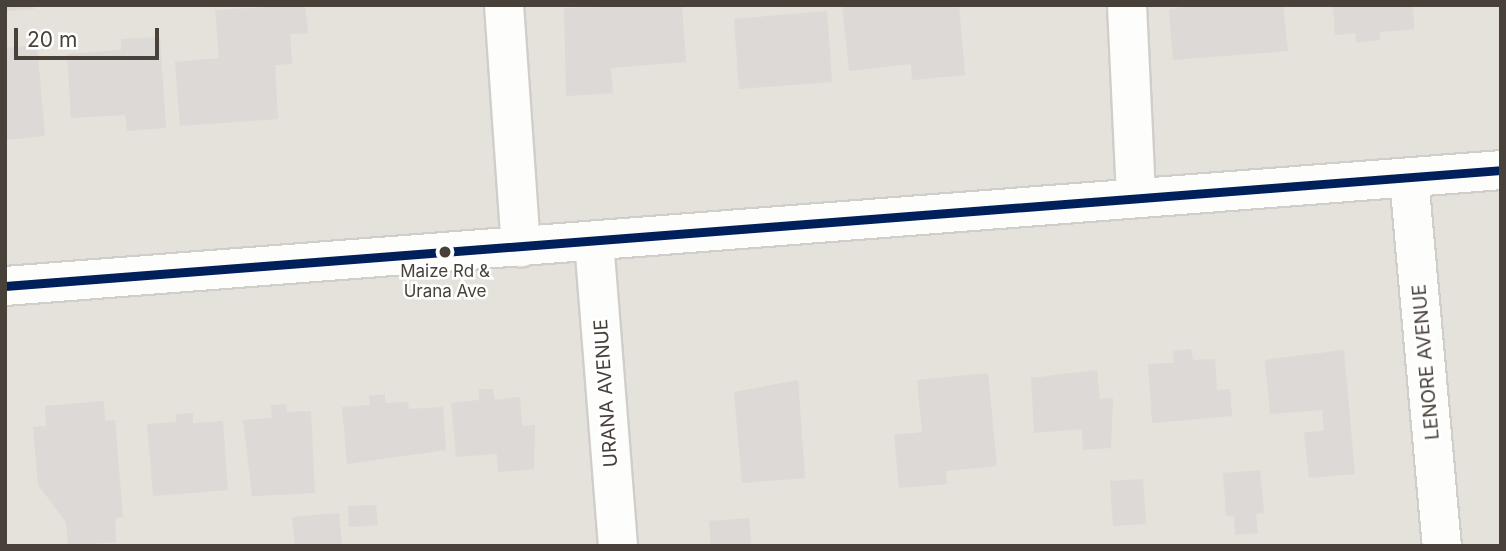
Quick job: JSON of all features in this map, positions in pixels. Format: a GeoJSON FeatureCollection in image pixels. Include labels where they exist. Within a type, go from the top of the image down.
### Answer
{"type":"FeatureCollection","features":[{"type":"Feature","properties":{"kind":"street"},"geometry":{"type":"LineString","coordinates":[[504,5],[521,247]]}},
{"type":"Feature","properties":{"kind":"street"},"geometry":{"type":"LineString","coordinates":[[1127,5],[1136,197]]}},
{"type":"Feature","properties":{"kind":"street"},"geometry":{"type":"LineString","coordinates":[[5,286],[1501,170]]}},
{"type":"Feature","properties":{"kind":"street","name":"LENORE AVENUE"},"geometry":{"type":"LineString","coordinates":[[1409,178],[1442,546]]}},
{"type":"Feature","properties":{"kind":"street","name":"URANA AVENUE"},"geometry":{"type":"LineString","coordinates":[[594,241],[618,546]]}},
{"type":"Feature","properties":{"kind":"shaded area"},"geometry":{"type":"Polygon","coordinates":[[[5,5],[1501,5],[1501,546],[5,546],[5,5]]]}},
{"type":"Feature","properties":{"kind":"building"},"geometry":{"type":"Polygon","coordinates":[[[5,5],[34,5],[34,9],[5,11],[5,5]]]}},
{"type":"Feature","properties":{"kind":"building"},"geometry":{"type":"Polygon","coordinates":[[[305,5],[308,33],[290,34],[292,64],[275,65],[278,119],[180,126],[175,62],[219,58],[215,10],[305,5]]]}},
{"type":"Feature","properties":{"kind":"building"},"geometry":{"type":"Polygon","coordinates":[[[682,5],[686,62],[611,68],[613,93],[566,96],[564,8],[682,5]]]}},
{"type":"Feature","properties":{"kind":"building"},"geometry":{"type":"Polygon","coordinates":[[[842,5],[959,5],[965,75],[912,80],[911,64],[849,71],[842,5]]]}},
{"type":"Feature","properties":{"kind":"building"},"geometry":{"type":"Polygon","coordinates":[[[1200,5],[1283,5],[1288,51],[1173,60],[1169,9],[1200,5]]]}},
{"type":"Feature","properties":{"kind":"building"},"geometry":{"type":"Polygon","coordinates":[[[1333,5],[1413,5],[1414,29],[1380,32],[1380,40],[1356,43],[1355,33],[1335,35],[1333,5]]]}},
{"type":"Feature","properties":{"kind":"building"},"geometry":{"type":"Polygon","coordinates":[[[827,11],[832,82],[739,89],[734,19],[827,11]]]}},
{"type":"Feature","properties":{"kind":"building"},"geometry":{"type":"Polygon","coordinates":[[[160,37],[166,128],[127,131],[125,115],[71,118],[67,54],[121,50],[121,39],[160,37]]]}},
{"type":"Feature","properties":{"kind":"building"},"geometry":{"type":"Polygon","coordinates":[[[37,45],[45,136],[5,140],[5,48],[37,45]]]}},
{"type":"Feature","properties":{"kind":"building"},"geometry":{"type":"Polygon","coordinates":[[[1191,349],[1193,360],[1215,359],[1217,390],[1230,389],[1232,416],[1152,423],[1148,364],[1174,363],[1173,351],[1191,349]]]}},
{"type":"Feature","properties":{"kind":"building"},"geometry":{"type":"Polygon","coordinates":[[[1344,350],[1355,474],[1309,478],[1304,432],[1324,431],[1322,410],[1270,414],[1265,360],[1344,350]]]}},
{"type":"Feature","properties":{"kind":"building"},"geometry":{"type":"Polygon","coordinates":[[[1097,370],[1100,399],[1113,398],[1111,448],[1083,450],[1082,429],[1034,433],[1031,378],[1097,370]]]}},
{"type":"Feature","properties":{"kind":"building"},"geometry":{"type":"Polygon","coordinates":[[[988,373],[997,466],[946,471],[947,484],[899,488],[894,435],[922,432],[917,380],[988,373]]]}},
{"type":"Feature","properties":{"kind":"building"},"geometry":{"type":"Polygon","coordinates":[[[798,380],[805,478],[742,483],[734,392],[798,380]]]}},
{"type":"Feature","properties":{"kind":"building"},"geometry":{"type":"Polygon","coordinates":[[[479,389],[493,389],[495,400],[520,397],[522,426],[535,425],[534,469],[498,472],[497,454],[456,457],[451,403],[479,400],[479,389]]]}},
{"type":"Feature","properties":{"kind":"building"},"geometry":{"type":"Polygon","coordinates":[[[385,394],[385,403],[408,402],[409,409],[443,407],[446,450],[347,464],[342,407],[370,405],[369,396],[385,394]]]}},
{"type":"Feature","properties":{"kind":"building"},"geometry":{"type":"Polygon","coordinates":[[[104,401],[105,421],[115,420],[123,517],[115,518],[116,542],[68,546],[66,522],[38,485],[33,427],[46,426],[45,406],[104,401]]]}},
{"type":"Feature","properties":{"kind":"building"},"geometry":{"type":"Polygon","coordinates":[[[286,404],[287,412],[311,411],[315,493],[252,496],[243,420],[272,418],[271,405],[286,404]]]}},
{"type":"Feature","properties":{"kind":"building"},"geometry":{"type":"Polygon","coordinates":[[[193,413],[193,423],[223,421],[228,490],[153,496],[147,424],[176,422],[176,414],[193,413]]]}},
{"type":"Feature","properties":{"kind":"building"},"geometry":{"type":"Polygon","coordinates":[[[1260,470],[1264,513],[1256,514],[1258,533],[1235,535],[1234,516],[1226,516],[1223,473],[1260,470]]]}},
{"type":"Feature","properties":{"kind":"building"},"geometry":{"type":"Polygon","coordinates":[[[1143,479],[1146,524],[1113,526],[1110,481],[1143,479]]]}},
{"type":"Feature","properties":{"kind":"building"},"geometry":{"type":"Polygon","coordinates":[[[376,505],[378,525],[349,527],[348,506],[376,505]]]}},
{"type":"Feature","properties":{"kind":"building"},"geometry":{"type":"Polygon","coordinates":[[[339,513],[342,546],[295,546],[292,517],[339,513]]]}},
{"type":"Feature","properties":{"kind":"building"},"geometry":{"type":"Polygon","coordinates":[[[749,518],[751,546],[711,546],[709,521],[749,518]]]}},
{"type":"Feature","properties":{"kind":"transit line"},"geometry":{"type":"LineString","coordinates":[[5,286],[1501,170]]}},
{"type":"Feature","properties":{"kind":"place","name":"Maize Rd & Urana Ave"},"geometry":{"type":"Point","coordinates":[445,252]}}]}
